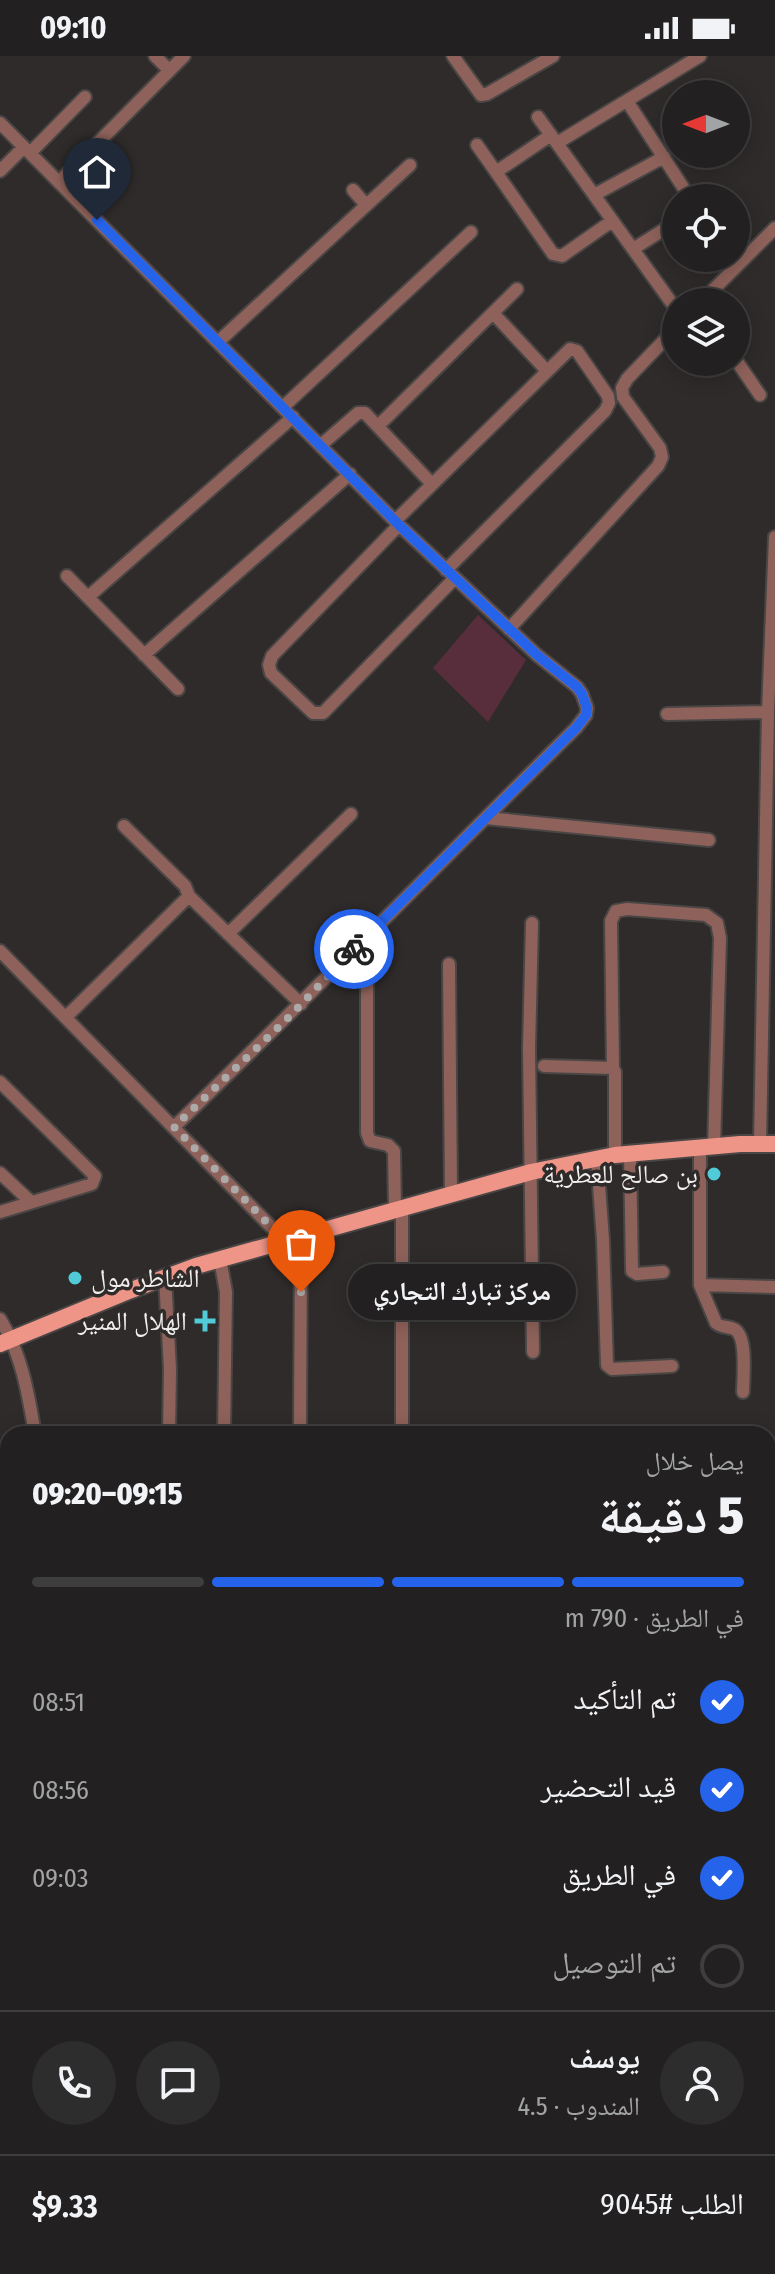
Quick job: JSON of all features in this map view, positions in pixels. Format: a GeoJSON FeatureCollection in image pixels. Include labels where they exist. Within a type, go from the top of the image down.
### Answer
{"type":"FeatureCollection","features":[{"type":"Feature","properties":{"kind":"main road"},"geometry":{"type":"LineString","coordinates":[[6,1341],[165,1277],[220,1259],[531,1172],[622,1155],[767,1144]]}},
{"type":"Feature","properties":{"kind":"street"},"geometry":{"type":"LineString","coordinates":[[155,56],[169,70]]}},
{"type":"Feature","properties":{"kind":"street"},"geometry":{"type":"LineString","coordinates":[[59,182],[184,56]]}},
{"type":"Feature","properties":{"kind":"street"},"geometry":{"type":"LineString","coordinates":[[453,56],[481,95],[553,56]]}},
{"type":"Feature","properties":{"kind":"street"},"geometry":{"type":"LineString","coordinates":[[496,172],[627,101],[700,56]]}},
{"type":"Feature","properties":{"kind":"street"},"geometry":{"type":"LineString","coordinates":[[0,171],[85,97]]}},
{"type":"Feature","properties":{"kind":"street"},"geometry":{"type":"LineString","coordinates":[[627,101],[662,154]]}},
{"type":"Feature","properties":{"kind":"street"},"geometry":{"type":"LineString","coordinates":[[538,117],[662,289]]}},
{"type":"Feature","properties":{"kind":"street"},"geometry":{"type":"LineString","coordinates":[[0,123],[397,523],[509,629],[577,687],[587,708],[586,715],[576,728],[174,1127]]}},
{"type":"Feature","properties":{"kind":"street"},"geometry":{"type":"LineString","coordinates":[[477,145],[556,256],[562,256],[612,221]]}},
{"type":"Feature","properties":{"kind":"street"},"geometry":{"type":"LineString","coordinates":[[594,195],[662,158]]}},
{"type":"Feature","properties":{"kind":"street"},"geometry":{"type":"LineString","coordinates":[[218,342],[410,165]]}},
{"type":"Feature","properties":{"kind":"street"},"geometry":{"type":"LineString","coordinates":[[353,190],[366,205]]}},
{"type":"Feature","properties":{"kind":"street"},"geometry":{"type":"LineString","coordinates":[[750,248],[775,228]]}},
{"type":"Feature","properties":{"kind":"street"},"geometry":{"type":"LineString","coordinates":[[633,249],[662,231]]}},
{"type":"Feature","properties":{"kind":"street"},"geometry":{"type":"LineString","coordinates":[[283,407],[471,232]]}},
{"type":"Feature","properties":{"kind":"street"},"geometry":{"type":"LineString","coordinates":[[712,288],[725,272]]}},
{"type":"Feature","properties":{"kind":"street"},"geometry":{"type":"LineString","coordinates":[[378,426],[517,289]]}},
{"type":"Feature","properties":{"kind":"street"},"geometry":{"type":"LineString","coordinates":[[493,313],[547,371]]}},
{"type":"Feature","properties":{"kind":"street"},"geometry":{"type":"LineString","coordinates":[[509,629],[658,466],[662,457],[660,448],[623,397],[622,388],[662,343]]}},
{"type":"Feature","properties":{"kind":"street"},"geometry":{"type":"LineString","coordinates":[[570,349],[575,349],[608,396],[605,411],[323,713],[313,713],[269,670],[272,656],[432,484],[547,371],[570,349]]}},
{"type":"Feature","properties":{"kind":"street"},"geometry":{"type":"LineString","coordinates":[[747,376],[760,395]]}},
{"type":"Feature","properties":{"kind":"street"},"geometry":{"type":"LineString","coordinates":[[321,445],[360,412],[365,413],[432,484]]}},
{"type":"Feature","properties":{"kind":"street"},"geometry":{"type":"LineString","coordinates":[[88,597],[293,417]]}},
{"type":"Feature","properties":{"kind":"street"},"geometry":{"type":"LineString","coordinates":[[144,655],[350,474]]}},
{"type":"Feature","properties":{"kind":"street"},"geometry":{"type":"LineString","coordinates":[[767,1144],[771,798],[768,712],[775,537]]}},
{"type":"Feature","properties":{"kind":"street"},"geometry":{"type":"LineString","coordinates":[[67,576],[178,689]]}},
{"type":"Feature","properties":{"kind":"street"},"geometry":{"type":"LineString","coordinates":[[667,714],[768,712]]}},
{"type":"Feature","properties":{"kind":"street"},"geometry":{"type":"LineString","coordinates":[[228,934],[351,814]]}},
{"type":"Feature","properties":{"kind":"street"},"geometry":{"type":"LineString","coordinates":[[486,818],[709,840]]}},
{"type":"Feature","properties":{"kind":"street"},"geometry":{"type":"LineString","coordinates":[[124,826],[185,886],[189,896],[301,1004]]}},
{"type":"Feature","properties":{"kind":"street"},"geometry":{"type":"LineString","coordinates":[[66,1017],[189,896]]}},
{"type":"Feature","properties":{"kind":"street"},"geometry":{"type":"LineString","coordinates":[[663,1272],[637,1274],[632,1271],[613,1068],[611,921],[616,911],[627,909],[706,915],[717,923],[720,938],[700,1285],[716,1323],[740,1335],[744,1358],[743,1392]]}},
{"type":"Feature","properties":{"kind":"street"},"geometry":{"type":"LineString","coordinates":[[532,923],[529,1049],[533,1352]]}},
{"type":"Feature","properties":{"kind":"street"},"geometry":{"type":"LineString","coordinates":[[0,951],[174,1127],[293,1238],[300,1426]]}},
{"type":"Feature","properties":{"kind":"street"},"geometry":{"type":"LineString","coordinates":[[449,964],[451,1194]]}},
{"type":"Feature","properties":{"kind":"street"},"geometry":{"type":"LineString","coordinates":[[367,974],[367,1133],[370,1141],[388,1145],[394,1151],[399,1209],[402,1426]]}},
{"type":"Feature","properties":{"kind":"street"},"geometry":{"type":"LineString","coordinates":[[544,1066],[613,1068]]}},
{"type":"Feature","properties":{"kind":"street"},"geometry":{"type":"LineString","coordinates":[[0,1082],[95,1176],[92,1184],[0,1212]]}},
{"type":"Feature","properties":{"kind":"street"},"geometry":{"type":"LineString","coordinates":[[597,1158],[607,1365],[612,1369],[672,1366]]}},
{"type":"Feature","properties":{"kind":"street"},"geometry":{"type":"LineString","coordinates":[[0,1173],[31,1202]]}},
{"type":"Feature","properties":{"kind":"street"},"geometry":{"type":"LineString","coordinates":[[220,1259],[226,1292],[224,1426]]}},
{"type":"Feature","properties":{"kind":"street"},"geometry":{"type":"LineString","coordinates":[[165,1277],[170,1369],[169,1426]]}},
{"type":"Feature","properties":{"kind":"street"},"geometry":{"type":"LineString","coordinates":[[700,1285],[775,1287]]}},
{"type":"Feature","properties":{"kind":"street"},"geometry":{"type":"LineString","coordinates":[[0,1319],[6,1341],[20,1359],[34,1426]]}},
{"type":"Feature","properties":{"kind":"shaded area"},"geometry":{"type":"Polygon","coordinates":[[[478,615],[526,660],[488,722],[433,668],[478,615]]]}},
{"type":"Feature","properties":{"kind":"way so far"},"geometry":{"type":"LineString","coordinates":[[301,1292],[301,1236],[284,1240],[174,1127],[287,1019],[354,949]]}},
{"type":"Feature","properties":{"kind":"place","name":"بن صالح للعطرية"},"geometry":{"type":"Point","coordinates":[714,1174]}},
{"type":"Feature","properties":{"kind":"place","name":"الشاطر مول"},"geometry":{"type":"Point","coordinates":[75,1278]}},
{"type":"Feature","properties":{"kind":"place","name":"مركز تبارك التجاري"},"geometry":{"type":"Point","coordinates":[301,1292]}},
{"type":"Feature","properties":{"kind":"place","name":"الهلال المنير"},"geometry":{"type":"Point","coordinates":[205,1321]}},
{"type":"Feature","properties":{"kind":"route"},"geometry":{"type":"LineString","coordinates":[[97,220],[399,525],[537,655],[577,687],[585,701],[586,715],[576,728],[354,949]]}}]}
